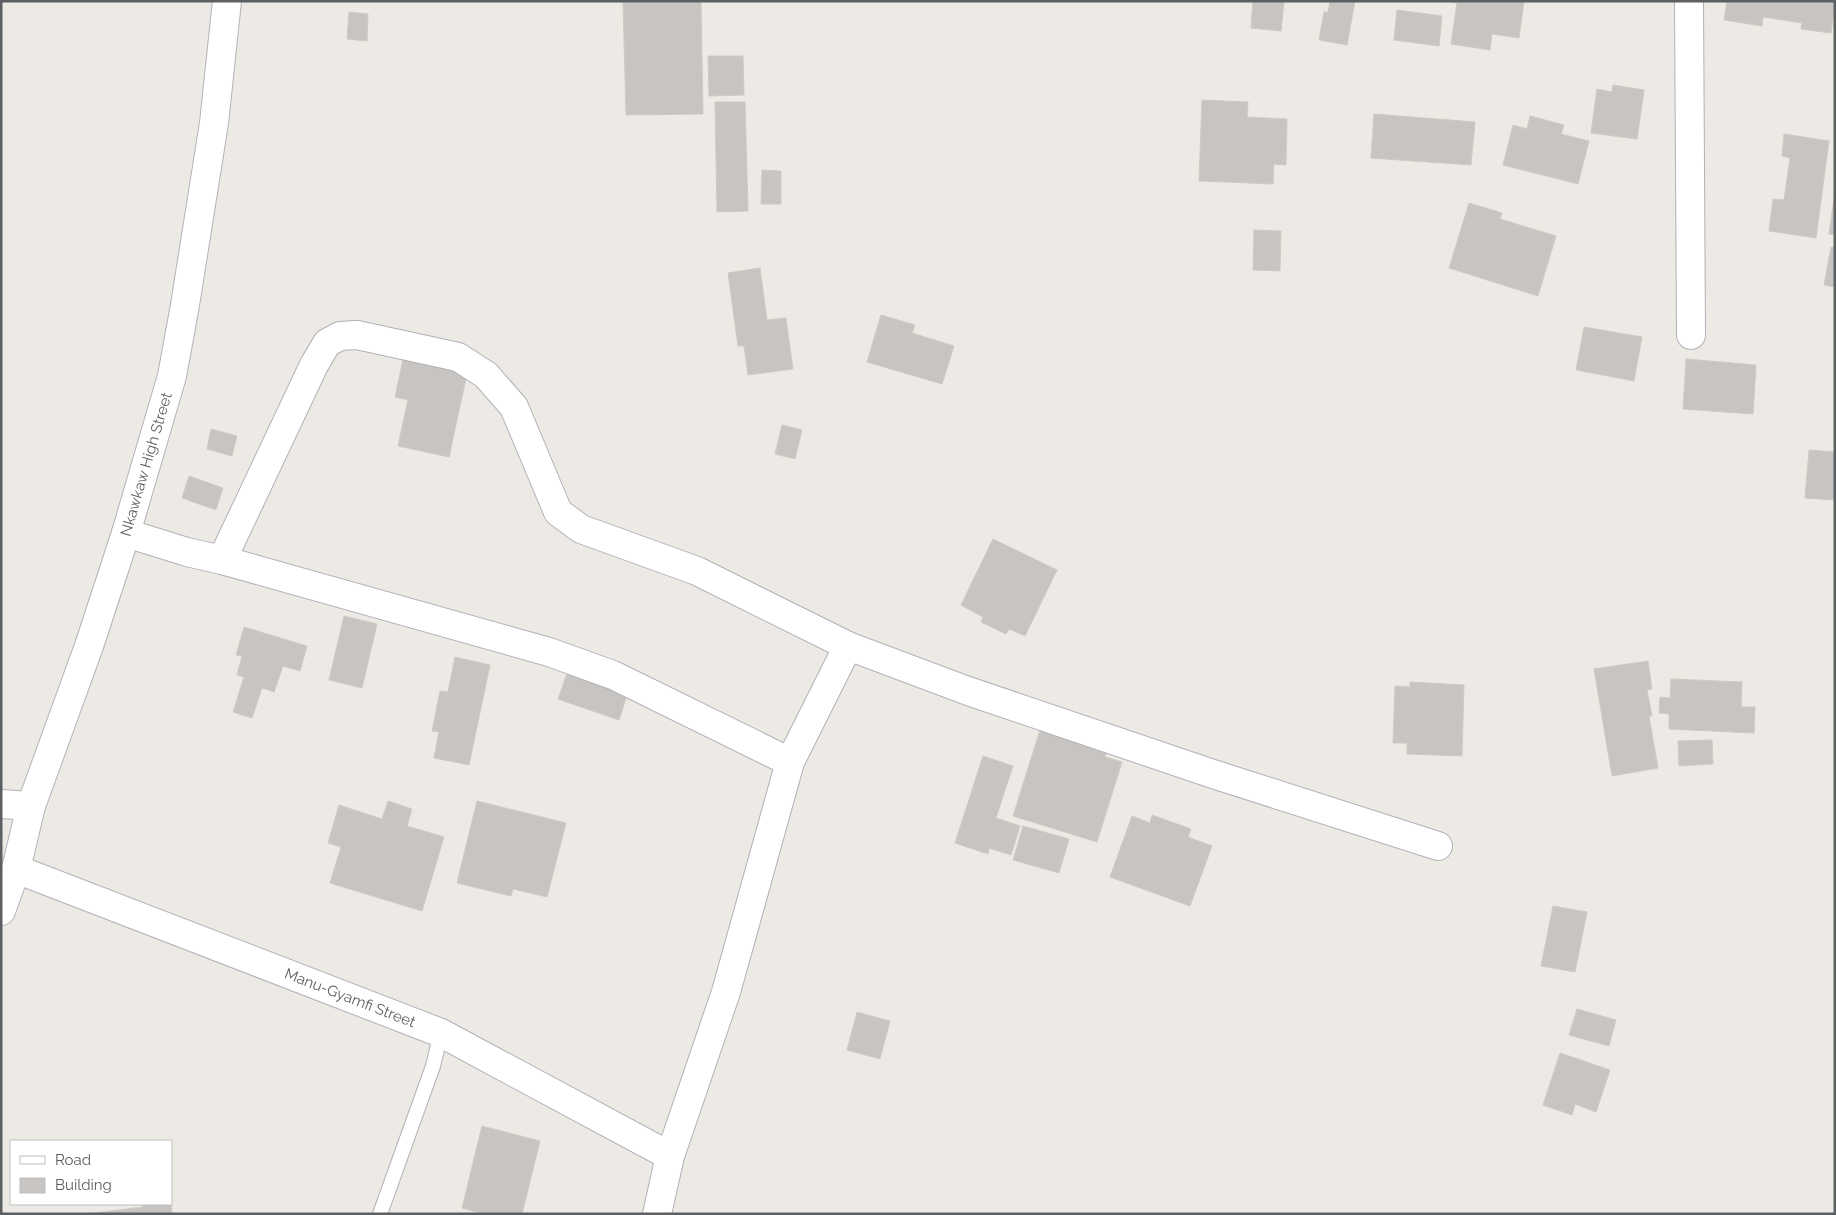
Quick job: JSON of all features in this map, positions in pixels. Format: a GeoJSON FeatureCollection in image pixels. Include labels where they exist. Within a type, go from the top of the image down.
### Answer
{"type":"FeatureCollection","features":[{"type":"Feature","properties":{"kind":"street","name":"Nkawkaw High Street"},"geometry":{"type":"LineString","coordinates":[[1,911],[16,869],[31,806],[89,646],[126,533],[172,376],[214,123],[227,1]]}},
{"type":"Feature","properties":{"kind":"street"},"geometry":{"type":"LineString","coordinates":[[1689,1],[1691,335]]}},
{"type":"Feature","properties":{"kind":"street"},"geometry":{"type":"LineString","coordinates":[[222,560],[314,365],[327,342],[340,336],[357,335],[458,357],[486,375],[514,408],[558,512],[582,529],[698,571],[848,646],[996,700],[1213,774],[1438,846]]}},
{"type":"Feature","properties":{"kind":"street"},"geometry":{"type":"LineString","coordinates":[[126,533],[187,552],[222,560],[548,652],[613,674],[790,762]]}},
{"type":"Feature","properties":{"kind":"street"},"geometry":{"type":"LineString","coordinates":[[657,1214],[670,1156],[726,992],[790,762],[848,646]]}},
{"type":"Feature","properties":{"kind":"street"},"geometry":{"type":"LineString","coordinates":[[1,804],[31,806]]}},
{"type":"Feature","properties":{"kind":"street","name":"Manu-Gyamfi Street"},"geometry":{"type":"LineString","coordinates":[[16,869],[441,1033],[670,1156]]}},
{"type":"Feature","properties":{"kind":"lane"},"geometry":{"type":"LineString","coordinates":[[380,1214],[432,1066],[441,1033]]}},
{"type":"Feature","properties":{"kind":"building"},"geometry":{"type":"Polygon","coordinates":[[[623,1],[701,1],[703,114],[626,115],[623,1]]]}},
{"type":"Feature","properties":{"kind":"building"},"geometry":{"type":"Polygon","coordinates":[[[1253,1],[1284,1],[1281,31],[1251,28],[1253,1]]]}},
{"type":"Feature","properties":{"kind":"building"},"geometry":{"type":"Polygon","coordinates":[[[1330,1],[1355,1],[1347,45],[1319,40],[1324,12],[1328,12],[1330,1]]]}},
{"type":"Feature","properties":{"kind":"building"},"geometry":{"type":"Polygon","coordinates":[[[1446,1],[1524,1],[1519,38],[1492,34],[1490,50],[1451,44],[1457,3],[1446,1]]]}},
{"type":"Feature","properties":{"kind":"building"},"geometry":{"type":"Polygon","coordinates":[[[1727,1],[1835,1],[1831,33],[1801,29],[1802,23],[1763,17],[1762,26],[1724,20],[1727,1]]]}},
{"type":"Feature","properties":{"kind":"building"},"geometry":{"type":"Polygon","coordinates":[[[1397,10],[1442,16],[1439,46],[1394,40],[1397,10]]]}},
{"type":"Feature","properties":{"kind":"building"},"geometry":{"type":"Polygon","coordinates":[[[349,12],[368,14],[367,41],[347,39],[349,12]]]}},
{"type":"Feature","properties":{"kind":"building"},"geometry":{"type":"Polygon","coordinates":[[[708,56],[743,56],[744,95],[709,96],[708,56]]]}},
{"type":"Feature","properties":{"kind":"building"},"geometry":{"type":"Polygon","coordinates":[[[1613,85],[1644,90],[1637,139],[1591,133],[1597,89],[1612,92],[1613,85]]]}},
{"type":"Feature","properties":{"kind":"building"},"geometry":{"type":"Polygon","coordinates":[[[1202,100],[1248,102],[1247,117],[1287,119],[1286,165],[1274,164],[1273,184],[1199,181],[1202,100]]]}},
{"type":"Feature","properties":{"kind":"building"},"geometry":{"type":"Polygon","coordinates":[[[715,102],[745,102],[748,211],[717,212],[715,102]]]}},
{"type":"Feature","properties":{"kind":"building"},"geometry":{"type":"Polygon","coordinates":[[[1374,114],[1475,122],[1471,165],[1371,158],[1374,114]]]}},
{"type":"Feature","properties":{"kind":"building"},"geometry":{"type":"Polygon","coordinates":[[[1530,116],[1564,125],[1561,134],[1589,141],[1578,184],[1503,165],[1513,125],[1527,129],[1530,116]]]}},
{"type":"Feature","properties":{"kind":"building"},"geometry":{"type":"Polygon","coordinates":[[[1784,134],[1829,141],[1816,238],[1769,231],[1773,199],[1784,200],[1790,158],[1782,156],[1784,134]]]}},
{"type":"Feature","properties":{"kind":"building"},"geometry":{"type":"Polygon","coordinates":[[[762,170],[781,171],[781,204],[761,204],[762,170]]]}},
{"type":"Feature","properties":{"kind":"building"},"geometry":{"type":"Polygon","coordinates":[[[1835,199],[1835,235],[1829,234],[1835,199]]]}},
{"type":"Feature","properties":{"kind":"building"},"geometry":{"type":"Polygon","coordinates":[[[1469,203],[1502,213],[1500,219],[1556,236],[1538,296],[1449,268],[1469,203]]]}},
{"type":"Feature","properties":{"kind":"building"},"geometry":{"type":"Polygon","coordinates":[[[1254,230],[1281,231],[1280,271],[1253,270],[1254,230]]]}},
{"type":"Feature","properties":{"kind":"building"},"geometry":{"type":"Polygon","coordinates":[[[1831,247],[1835,248],[1835,287],[1824,285],[1831,247]]]}},
{"type":"Feature","properties":{"kind":"building"},"geometry":{"type":"Polygon","coordinates":[[[760,268],[767,320],[786,318],[793,369],[748,375],[744,346],[738,346],[728,273],[760,268]]]}},
{"type":"Feature","properties":{"kind":"building"},"geometry":{"type":"Polygon","coordinates":[[[881,315],[915,325],[912,333],[954,346],[942,384],[867,362],[881,315]]]}},
{"type":"Feature","properties":{"kind":"building"},"geometry":{"type":"Polygon","coordinates":[[[1584,327],[1642,337],[1634,381],[1576,370],[1584,327]]]}},
{"type":"Feature","properties":{"kind":"building"},"geometry":{"type":"Polygon","coordinates":[[[404,355],[468,369],[449,457],[398,446],[408,400],[395,397],[404,355]]]}},
{"type":"Feature","properties":{"kind":"building"},"geometry":{"type":"Polygon","coordinates":[[[1686,359],[1756,365],[1753,414],[1683,409],[1686,359]]]}},
{"type":"Feature","properties":{"kind":"building"},"geometry":{"type":"Polygon","coordinates":[[[782,425],[802,430],[795,459],[775,454],[782,425]]]}},
{"type":"Feature","properties":{"kind":"building"},"geometry":{"type":"Polygon","coordinates":[[[211,429],[237,436],[232,456],[207,449],[211,429]]]}},
{"type":"Feature","properties":{"kind":"building"},"geometry":{"type":"Polygon","coordinates":[[[1809,450],[1835,452],[1835,500],[1805,498],[1809,450]]]}},
{"type":"Feature","properties":{"kind":"building"},"geometry":{"type":"Polygon","coordinates":[[[189,476],[223,488],[216,510],[182,498],[189,476]]]}},
{"type":"Feature","properties":{"kind":"building"},"geometry":{"type":"Polygon","coordinates":[[[993,539],[1057,570],[1025,636],[1009,629],[1006,634],[981,622],[983,617],[961,605],[993,539]]]}},
{"type":"Feature","properties":{"kind":"building"},"geometry":{"type":"Polygon","coordinates":[[[344,616],[377,624],[362,688],[329,680],[344,616]]]}},
{"type":"Feature","properties":{"kind":"building"},"geometry":{"type":"Polygon","coordinates":[[[244,627],[307,646],[300,671],[283,666],[274,692],[262,688],[252,718],[233,712],[244,677],[237,675],[242,656],[236,655],[244,627]]]}},
{"type":"Feature","properties":{"kind":"building"},"geometry":{"type":"Polygon","coordinates":[[[455,657],[490,665],[469,765],[434,758],[439,732],[432,731],[440,691],[448,692],[455,657]]]}},
{"type":"Feature","properties":{"kind":"building"},"geometry":{"type":"Polygon","coordinates":[[[1648,661],[1652,689],[1647,690],[1652,716],[1649,716],[1658,768],[1612,776],[1594,669],[1648,661]]]}},
{"type":"Feature","properties":{"kind":"building"},"geometry":{"type":"Polygon","coordinates":[[[568,671],[628,692],[619,720],[558,699],[568,671]]]}},
{"type":"Feature","properties":{"kind":"building"},"geometry":{"type":"Polygon","coordinates":[[[1671,679],[1742,682],[1741,707],[1755,707],[1754,733],[1669,729],[1669,714],[1659,713],[1660,697],[1670,698],[1671,679]]]}},
{"type":"Feature","properties":{"kind":"building"},"geometry":{"type":"Polygon","coordinates":[[[1410,682],[1464,685],[1462,756],[1407,754],[1407,743],[1393,743],[1395,686],[1410,687],[1410,682]]]}},
{"type":"Feature","properties":{"kind":"building"},"geometry":{"type":"Polygon","coordinates":[[[1042,724],[1109,745],[1105,757],[1122,762],[1097,842],[1013,816],[1042,724]]]}},
{"type":"Feature","properties":{"kind":"building"},"geometry":{"type":"Polygon","coordinates":[[[1712,740],[1713,764],[1679,766],[1678,741],[1712,740]]]}},
{"type":"Feature","properties":{"kind":"building"},"geometry":{"type":"Polygon","coordinates":[[[983,756],[1013,766],[996,818],[1020,826],[1011,855],[989,848],[988,854],[955,843],[983,756]]]}},
{"type":"Feature","properties":{"kind":"building"},"geometry":{"type":"Polygon","coordinates":[[[388,801],[412,809],[407,826],[444,837],[422,911],[330,883],[341,847],[328,843],[339,805],[382,819],[388,801]]]}},
{"type":"Feature","properties":{"kind":"building"},"geometry":{"type":"Polygon","coordinates":[[[477,801],[566,823],[547,897],[513,889],[511,896],[457,883],[477,801]]]}},
{"type":"Feature","properties":{"kind":"building"},"geometry":{"type":"Polygon","coordinates":[[[1152,815],[1191,829],[1188,837],[1212,846],[1190,906],[1110,877],[1132,816],[1150,823],[1152,815]]]}},
{"type":"Feature","properties":{"kind":"building"},"geometry":{"type":"Polygon","coordinates":[[[1023,826],[1069,839],[1059,873],[1013,860],[1023,826]]]}},
{"type":"Feature","properties":{"kind":"building"},"geometry":{"type":"Polygon","coordinates":[[[1553,906],[1587,912],[1575,972],[1541,966],[1553,906]]]}},
{"type":"Feature","properties":{"kind":"building"},"geometry":{"type":"Polygon","coordinates":[[[1577,1009],[1616,1020],[1609,1046],[1569,1035],[1577,1009]]]}},
{"type":"Feature","properties":{"kind":"building"},"geometry":{"type":"Polygon","coordinates":[[[857,1012],[890,1021],[880,1059],[847,1050],[857,1012]]]}},
{"type":"Feature","properties":{"kind":"building"},"geometry":{"type":"Polygon","coordinates":[[[1560,1053],[1610,1070],[1596,1112],[1575,1104],[1572,1115],[1543,1105],[1560,1053]]]}},
{"type":"Feature","properties":{"kind":"building"},"geometry":{"type":"Polygon","coordinates":[[[482,1126],[540,1141],[522,1214],[484,1214],[462,1208],[482,1126]]]}},
{"type":"Feature","properties":{"kind":"building"},"geometry":{"type":"Polygon","coordinates":[[[143,1205],[171,1205],[172,1214],[87,1214],[143,1207],[143,1205]]]}}]}
